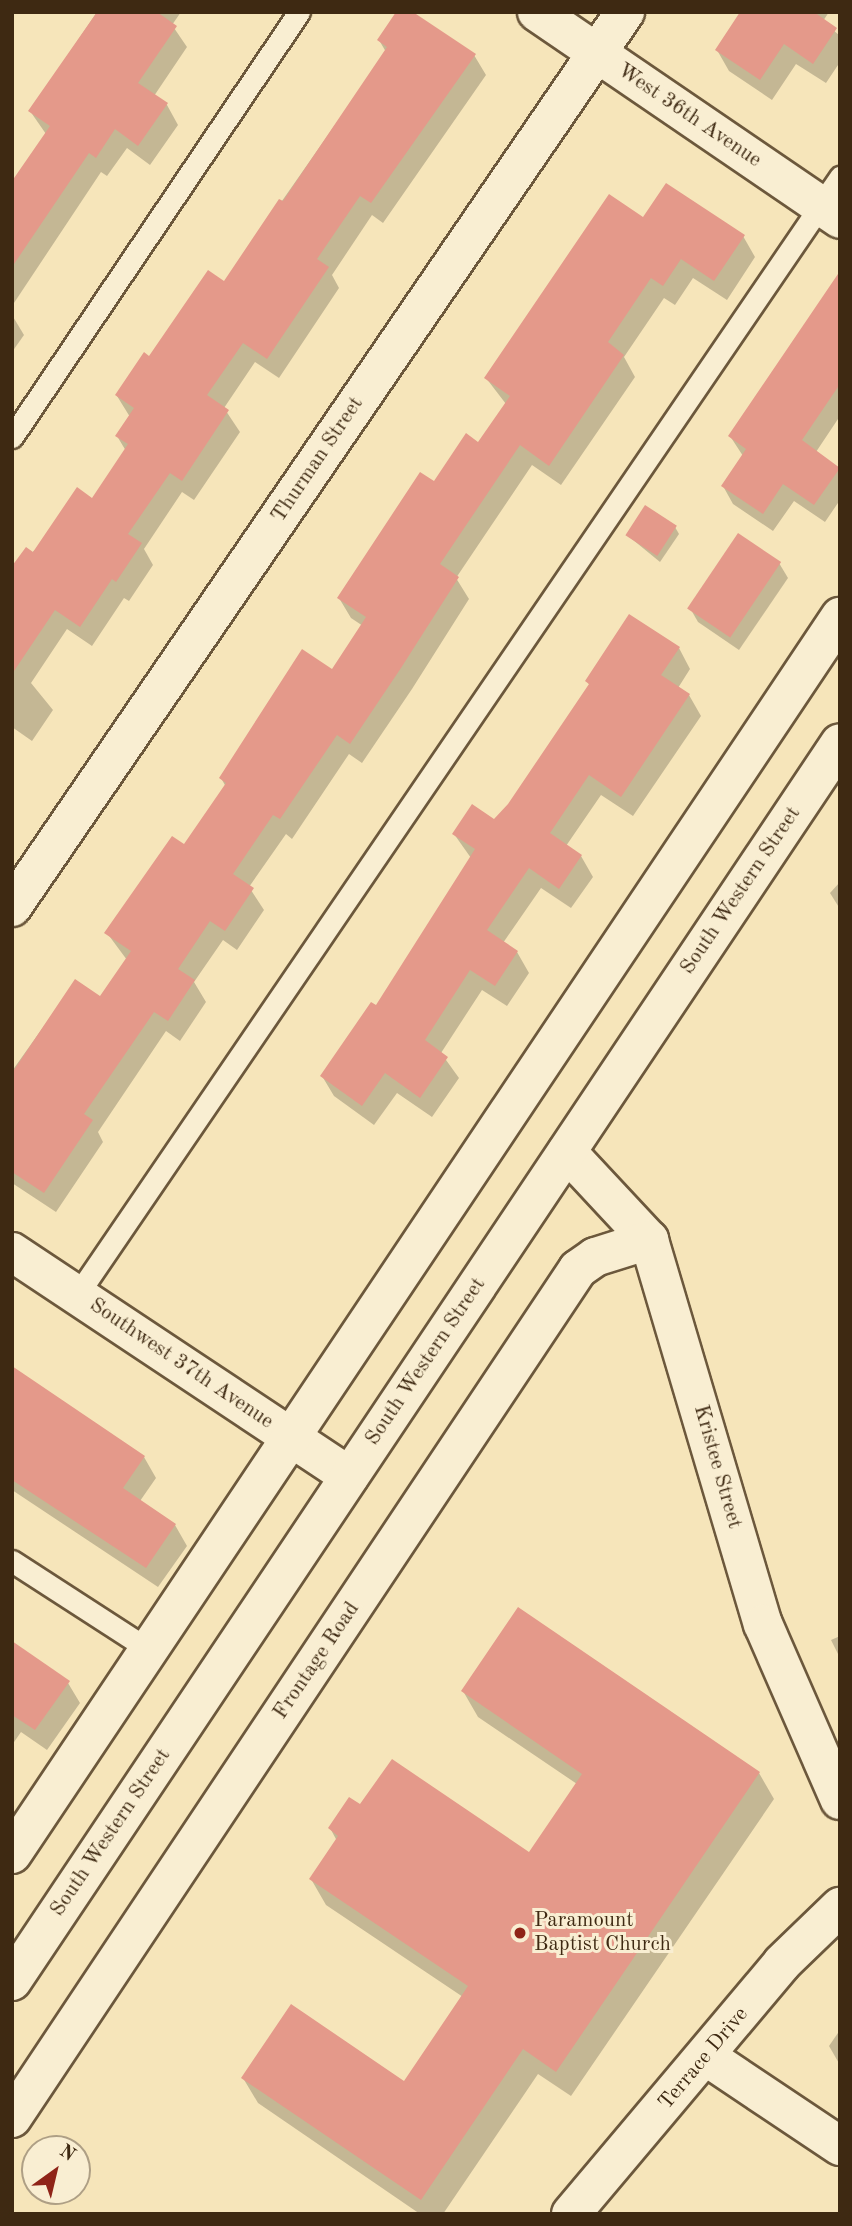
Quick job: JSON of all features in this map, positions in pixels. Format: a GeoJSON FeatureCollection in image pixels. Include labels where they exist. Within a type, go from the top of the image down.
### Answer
{"type":"FeatureCollection","features":[{"type":"Feature","properties":{"kind":"street","name":"West 36th Avenue"},"geometry":{"type":"LineString","coordinates":[[537,12],[597,53],[833,201]]}},
{"type":"Feature","properties":{"kind":"street","name":"Thurman Street"},"geometry":{"type":"LineString","coordinates":[[12,907],[625,12]]}},
{"type":"Feature","properties":{"kind":"street"},"geometry":{"type":"LineString","coordinates":[[12,1854],[840,617]]}},
{"type":"Feature","properties":{"kind":"street","name":"South Western Street"},"geometry":{"type":"LineString","coordinates":[[12,1981],[840,743]]}},
{"type":"Feature","properties":{"kind":"street","name":"Kristee Street"},"geometry":{"type":"LineString","coordinates":[[567,1152],[649,1240],[763,1624],[840,1800]]}},
{"type":"Feature","properties":{"kind":"street","name":"Frontage Road"},"geometry":{"type":"LineString","coordinates":[[12,2118],[578,1269],[595,1256],[649,1240]]}},
{"type":"Feature","properties":{"kind":"street","name":"Southwest 37th Avenue"},"geometry":{"type":"LineString","coordinates":[[12,1252],[349,1476]]}},
{"type":"Feature","properties":{"kind":"street","name":"Terrace Drive"},"geometry":{"type":"LineString","coordinates":[[571,2214],[707,2057],[782,1964],[840,1907]]}},
{"type":"Feature","properties":{"kind":"street"},"geometry":{"type":"LineString","coordinates":[[707,2057],[840,2146]]}},
{"type":"Feature","properties":{"kind":"lane"},"geometry":{"type":"LineString","coordinates":[[12,437],[299,12]]}},
{"type":"Feature","properties":{"kind":"lane"},"geometry":{"type":"LineString","coordinates":[[77,1295],[833,201]]}},
{"type":"Feature","properties":{"kind":"lane"},"geometry":{"type":"LineString","coordinates":[[12,1561],[148,1649]]}},
{"type":"Feature","properties":{"kind":"building"},"geometry":{"type":"Polygon","coordinates":[[[97,12],[157,12],[177,26],[138,83],[168,103],[138,146],[115,129],[96,158],[89,153],[12,267],[12,181],[50,126],[28,111],[97,12]]]}},
{"type":"Feature","properties":{"kind":"building"},"geometry":{"type":"Polygon","coordinates":[[[396,12],[413,12],[476,54],[371,203],[360,196],[317,259],[329,267],[267,359],[243,343],[207,395],[229,410],[182,481],[170,473],[128,534],[142,543],[116,582],[112,579],[80,627],[55,610],[12,674],[12,566],[26,547],[33,552],[77,487],[92,498],[128,444],[115,436],[134,408],[115,395],[144,352],[149,356],[208,270],[224,281],[279,199],[283,201],[387,47],[377,40],[396,12]]]}},
{"type":"Feature","properties":{"kind":"building"},"geometry":{"type":"Polygon","coordinates":[[[740,12],[814,12],[837,28],[813,64],[784,44],[760,80],[715,50],[740,12]]]}},
{"type":"Feature","properties":{"kind":"building"},"geometry":{"type":"Polygon","coordinates":[[[666,183],[745,235],[714,281],[681,259],[663,286],[651,278],[608,342],[624,355],[549,466],[520,445],[440,564],[459,577],[350,744],[337,735],[280,819],[273,815],[233,874],[254,888],[225,931],[210,921],[178,969],[195,980],[168,1021],[154,1012],[84,1114],[93,1120],[44,1193],[12,1172],[12,1073],[75,979],[100,996],[131,951],[104,933],[172,836],[184,844],[226,783],[219,778],[302,649],[332,669],[366,617],[337,598],[420,472],[434,481],[466,433],[478,442],[510,396],[484,378],[609,194],[643,217],[666,183]]]}},
{"type":"Feature","properties":{"kind":"building"},"geometry":{"type":"Polygon","coordinates":[[[840,271],[840,384],[802,440],[840,468],[814,505],[783,484],[763,514],[721,486],[746,449],[728,436],[840,271]]]}},
{"type":"Feature","properties":{"kind":"building"},"geometry":{"type":"Polygon","coordinates":[[[645,505],[677,526],[657,556],[625,535],[645,505]]]}},
{"type":"Feature","properties":{"kind":"building"},"geometry":{"type":"Polygon","coordinates":[[[738,533],[781,562],[730,638],[687,608],[738,533]]]}},
{"type":"Feature","properties":{"kind":"building"},"geometry":{"type":"Polygon","coordinates":[[[629,614],[680,647],[661,675],[690,694],[621,797],[589,775],[550,833],[582,855],[559,889],[529,868],[487,930],[518,951],[495,986],[470,970],[425,1040],[448,1057],[420,1098],[385,1073],[362,1106],[320,1076],[371,1002],[376,1005],[475,849],[452,834],[472,804],[494,819],[508,804],[589,684],[585,681],[629,614]]]}},
{"type":"Feature","properties":{"kind":"building"},"geometry":{"type":"Polygon","coordinates":[[[12,1366],[145,1456],[123,1488],[176,1524],[146,1568],[12,1480],[12,1366]]]}},
{"type":"Feature","properties":{"kind":"building","name":"Paramount Baptist Church"},"geometry":{"type":"Polygon","coordinates":[[[518,1607],[760,1772],[556,2072],[523,2049],[421,2200],[241,2078],[291,2004],[404,2081],[468,1986],[309,1879],[338,1836],[328,1828],[349,1797],[360,1804],[392,1759],[529,1852],[582,1774],[461,1691],[518,1607]]]}},
{"type":"Feature","properties":{"kind":"building"},"geometry":{"type":"Polygon","coordinates":[[[12,1641],[70,1681],[35,1730],[12,1715],[12,1641]]]}},
{"type":"Feature","properties":{"kind":"place","name":"Paramount Baptist Church"},"geometry":{"type":"Point","coordinates":[520,1933]}}]}
